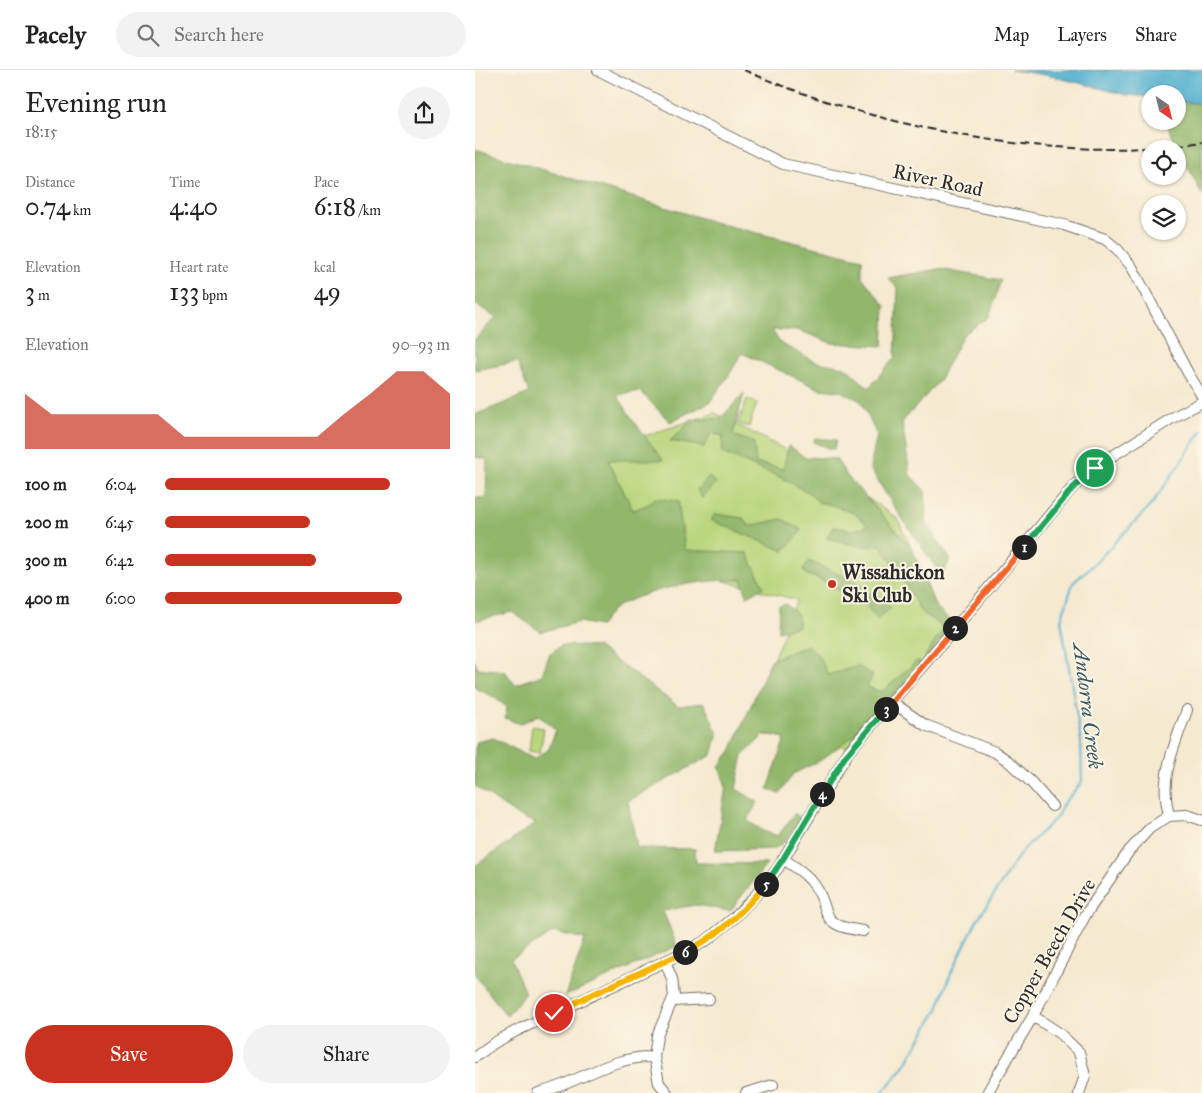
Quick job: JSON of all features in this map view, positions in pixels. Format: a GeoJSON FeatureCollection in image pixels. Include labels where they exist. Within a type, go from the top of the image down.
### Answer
{"type":"FeatureCollection","features":[{"type":"Feature","properties":{"kind":"street","name":"River Road"},"geometry":{"type":"LineString","coordinates":[[598,70],[783,164],[1063,225],[1105,239],[1117,249],[1132,267],[1188,374],[1202,396]]}},
{"type":"Feature","properties":{"kind":"street"},"geometry":{"type":"LineString","coordinates":[[475,1057],[516,1030],[665,962],[701,944],[726,926],[760,892],[783,859],[845,757],[1078,482],[1103,462],[1184,411],[1202,402]]}},
{"type":"Feature","properties":{"kind":"street"},"geometry":{"type":"LineString","coordinates":[[892,702],[925,725],[995,752],[1008,760],[1052,806]]}},
{"type":"Feature","properties":{"kind":"street"},"geometry":{"type":"LineString","coordinates":[[1187,710],[1173,750],[1165,795],[1169,816],[1187,816],[1202,820]]}},
{"type":"Feature","properties":{"kind":"street","name":"Copper Beech Drive"},"geometry":{"type":"LineString","coordinates":[[987,1093],[1033,1016],[1086,914],[1129,851],[1150,828],[1169,816]]}},
{"type":"Feature","properties":{"kind":"street"},"geometry":{"type":"LineString","coordinates":[[783,859],[803,871],[811,881],[821,895],[830,919],[843,928],[863,931]]}},
{"type":"Feature","properties":{"kind":"street"},"geometry":{"type":"LineString","coordinates":[[665,962],[674,984],[673,1001],[657,1036],[654,1057],[659,1082],[667,1093]]}},
{"type":"Feature","properties":{"kind":"street"},"geometry":{"type":"LineString","coordinates":[[673,1001],[709,1000]]}},
{"type":"Feature","properties":{"kind":"street"},"geometry":{"type":"LineString","coordinates":[[1033,1016],[1059,1033],[1079,1052],[1085,1076],[1079,1093]]}},
{"type":"Feature","properties":{"kind":"street"},"geometry":{"type":"LineString","coordinates":[[538,1092],[554,1089],[625,1059],[641,1056],[654,1057]]}},
{"type":"Feature","properties":{"kind":"street"},"geometry":{"type":"LineString","coordinates":[[746,1093],[773,1085]]}},
{"type":"Feature","properties":{"kind":"green space"},"geometry":{"type":"Polygon","coordinates":[[[1186,102],[1202,104],[1202,195],[1186,163],[1186,140],[1174,140],[1170,130],[1186,130],[1186,102]]]}},
{"type":"Feature","properties":{"kind":"green space"},"geometry":{"type":"Polygon","coordinates":[[[475,149],[717,223],[862,259],[862,277],[885,306],[883,346],[831,343],[798,330],[772,330],[780,343],[816,362],[845,367],[869,388],[895,357],[898,289],[888,278],[939,269],[1001,280],[989,317],[963,335],[939,381],[902,422],[910,475],[925,491],[927,524],[950,559],[942,576],[870,468],[877,435],[861,401],[840,391],[820,389],[742,353],[710,402],[670,422],[640,391],[617,395],[663,460],[608,460],[633,510],[647,505],[655,498],[678,501],[685,550],[747,553],[764,587],[747,596],[742,580],[711,581],[678,586],[646,594],[618,606],[600,626],[579,622],[541,632],[512,612],[475,621],[475,498],[486,498],[487,459],[475,457],[475,415],[529,393],[517,362],[475,370],[475,339],[496,317],[475,304],[475,149]]]}},
{"type":"Feature","properties":{"kind":"green space"},"geometry":{"type":"Polygon","coordinates":[[[744,393],[733,435],[754,443],[756,463],[783,469],[789,445],[804,457],[836,459],[847,476],[912,548],[934,604],[953,625],[927,657],[925,656],[944,628],[921,612],[881,545],[862,547],[827,538],[833,527],[852,530],[869,526],[854,513],[818,502],[809,493],[782,478],[722,453],[723,436],[711,433],[704,447],[670,441],[692,420],[721,418],[744,393]]]}},
{"type":"Feature","properties":{"kind":"green space"},"geometry":{"type":"Polygon","coordinates":[[[747,399],[757,403],[749,427],[738,423],[747,399]]]}},
{"type":"Feature","properties":{"kind":"green space","name":"Wissahickon Ski Club"},"geometry":{"type":"Polygon","coordinates":[[[715,413],[830,473],[897,518],[921,568],[936,609],[957,626],[862,732],[845,748],[820,731],[742,737],[797,600],[647,561],[599,453],[632,440],[715,413]]]}},
{"type":"Feature","properties":{"kind":"green space"},"geometry":{"type":"Polygon","coordinates":[[[815,438],[836,440],[834,449],[813,442],[815,438]]]}},
{"type":"Feature","properties":{"kind":"green space"},"geometry":{"type":"Polygon","coordinates":[[[709,477],[716,483],[702,498],[697,490],[709,477]]]}},
{"type":"Feature","properties":{"kind":"green space"},"geometry":{"type":"Polygon","coordinates":[[[715,514],[743,518],[749,526],[782,519],[802,530],[784,551],[711,520],[715,514]]]}},
{"type":"Feature","properties":{"kind":"green space"},"geometry":{"type":"Polygon","coordinates":[[[809,561],[863,585],[856,600],[817,578],[807,575],[803,569],[809,561]]]}},
{"type":"Feature","properties":{"kind":"green space"},"geometry":{"type":"Polygon","coordinates":[[[872,591],[891,608],[877,619],[863,601],[872,591]]]}},
{"type":"Feature","properties":{"kind":"green space"},"geometry":{"type":"Polygon","coordinates":[[[786,604],[798,615],[798,627],[778,631],[779,606],[786,604]]]}},
{"type":"Feature","properties":{"kind":"green space"},"geometry":{"type":"Polygon","coordinates":[[[562,645],[597,647],[678,706],[704,703],[718,734],[712,755],[628,801],[637,848],[695,849],[696,863],[767,864],[730,911],[695,905],[663,911],[677,946],[565,996],[585,939],[554,932],[511,959],[525,993],[507,1016],[475,975],[475,866],[536,823],[518,816],[475,786],[475,749],[477,742],[493,738],[534,759],[548,750],[556,730],[538,715],[520,724],[505,718],[507,707],[492,696],[475,688],[475,661],[477,668],[505,671],[515,685],[542,675],[550,653],[562,645]]]}},
{"type":"Feature","properties":{"kind":"green space"},"geometry":{"type":"Polygon","coordinates":[[[808,645],[819,656],[828,675],[858,666],[873,676],[867,687],[882,692],[918,660],[920,664],[866,726],[821,760],[793,774],[779,794],[768,789],[785,738],[765,734],[743,755],[736,789],[758,802],[747,820],[763,831],[778,836],[795,813],[801,819],[785,841],[774,849],[715,851],[726,787],[719,766],[731,751],[771,660],[808,645]]]}},
{"type":"Feature","properties":{"kind":"green space"},"geometry":{"type":"Polygon","coordinates":[[[532,726],[544,728],[540,753],[529,751],[532,726]]]}},
{"type":"Feature","properties":{"kind":"water"},"geometry":{"type":"Polygon","coordinates":[[[1011,70],[1202,70],[1202,104],[1186,102],[1186,85],[1141,85],[1141,96],[1127,95],[1051,76],[1011,70]]]}},
{"type":"Feature","properties":{"kind":"waterway","name":"Andorra Creek"},"geometry":{"type":"LineString","coordinates":[[882,1093],[903,1068],[938,1009],[951,973],[976,922],[1022,851],[1057,817],[1063,804],[1082,782],[1081,741],[1061,620],[1073,583],[1152,504],[1202,431]]}},
{"type":"Feature","properties":{"kind":"railway"},"geometry":{"type":"LineString","coordinates":[[744,70],[796,91],[851,109],[909,124],[969,136],[1029,145],[1088,149],[1146,148],[1202,142]]}},
{"type":"Feature","properties":{"kind":"place","name":"Wissahickon Ski Club"},"geometry":{"type":"Point","coordinates":[832,584]}},
{"type":"Feature","properties":{"kind":"route"},"geometry":{"type":"LineString","coordinates":[[554,1013],[695,948],[726,926],[743,910],[778,868],[849,751],[1058,505],[1083,477],[1095,468]]}}]}
